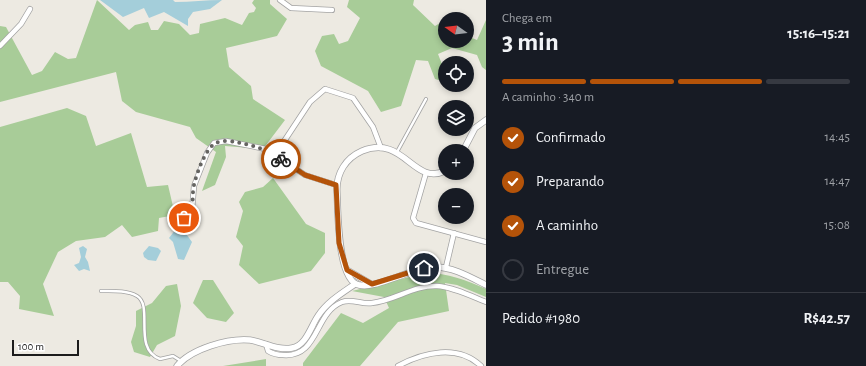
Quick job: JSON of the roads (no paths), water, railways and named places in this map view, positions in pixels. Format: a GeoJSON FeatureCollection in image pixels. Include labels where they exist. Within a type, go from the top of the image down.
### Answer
{"type":"FeatureCollection","features":[{"type":"Feature","properties":{"kind":"street"},"geometry":{"type":"LineString","coordinates":[[280,0],[291,8],[332,10]]}},
{"type":"Feature","properties":{"kind":"street"},"geometry":{"type":"LineString","coordinates":[[0,46],[21,24],[30,9]]}},
{"type":"Feature","properties":{"kind":"street"},"geometry":{"type":"LineString","coordinates":[[275,155],[310,102],[325,89],[353,98],[373,127],[381,148]]}},
{"type":"Feature","properties":{"kind":"street"},"geometry":{"type":"LineString","coordinates":[[467,144],[475,128],[486,120]]}},
{"type":"Feature","properties":{"kind":"street"},"geometry":{"type":"LineString","coordinates":[[184,218],[190,214],[192,210],[194,186],[197,176],[207,153],[214,143],[226,141],[243,143],[266,149],[305,175],[336,185]]}},
{"type":"Feature","properties":{"kind":"street"},"geometry":{"type":"LineString","coordinates":[[438,172],[426,173],[418,169],[397,152],[381,148],[364,151],[352,156],[344,164],[336,185],[339,243],[347,270],[355,284],[363,286],[424,268],[446,267],[486,285]]}},
{"type":"Feature","properties":{"kind":"street"},"geometry":{"type":"LineString","coordinates":[[426,173],[415,212],[414,221],[425,226],[486,242]]}},
{"type":"Feature","properties":{"kind":"street"},"geometry":{"type":"LineString","coordinates":[[446,267],[454,233]]}},
{"type":"Feature","properties":{"kind":"street"},"geometry":{"type":"LineString","coordinates":[[347,270],[372,284]]}},
{"type":"Feature","properties":{"kind":"street"},"geometry":{"type":"LineString","coordinates":[[179,364],[190,354],[201,349],[225,343],[250,340],[285,348],[298,346],[306,337],[313,323],[326,306],[355,284]]}},
{"type":"Feature","properties":{"kind":"street"},"geometry":{"type":"LineString","coordinates":[[266,344],[268,351],[276,354],[291,356],[303,351],[329,313],[338,304],[347,300],[372,304],[419,289],[437,286],[449,288],[486,302]]}},
{"type":"Feature","properties":{"kind":"street"},"geometry":{"type":"LineString","coordinates":[[398,366],[426,353],[443,352],[468,357],[481,366]]}},
{"type":"Feature","properties":{"kind":"lane"},"geometry":{"type":"LineString","coordinates":[[397,152],[426,99]]}},
{"type":"Feature","properties":{"kind":"lane"},"geometry":{"type":"LineString","coordinates":[[101,291],[131,293],[140,299],[143,305],[146,342],[149,350],[156,358],[164,359],[173,356],[179,364]]}},
{"type":"Feature","properties":{"kind":"water"},"geometry":{"type":"Polygon","coordinates":[[[100,0],[173,0],[175,2],[222,0],[210,9],[193,12],[188,19],[188,26],[164,12],[149,18],[144,8],[123,17],[100,0]]]}},
{"type":"Feature","properties":{"kind":"water"},"geometry":{"type":"Polygon","coordinates":[[[176,229],[184,231],[192,242],[184,260],[178,259],[173,242],[169,238],[176,229]]]}},
{"type":"Feature","properties":{"kind":"water"},"geometry":{"type":"Polygon","coordinates":[[[83,246],[87,249],[85,257],[90,271],[84,269],[79,271],[74,265],[79,263],[81,257],[79,248],[83,246]]]}},
{"type":"Feature","properties":{"kind":"water"},"geometry":{"type":"Polygon","coordinates":[[[149,246],[158,248],[161,251],[156,261],[148,260],[144,257],[143,253],[149,246]]]}}]}
